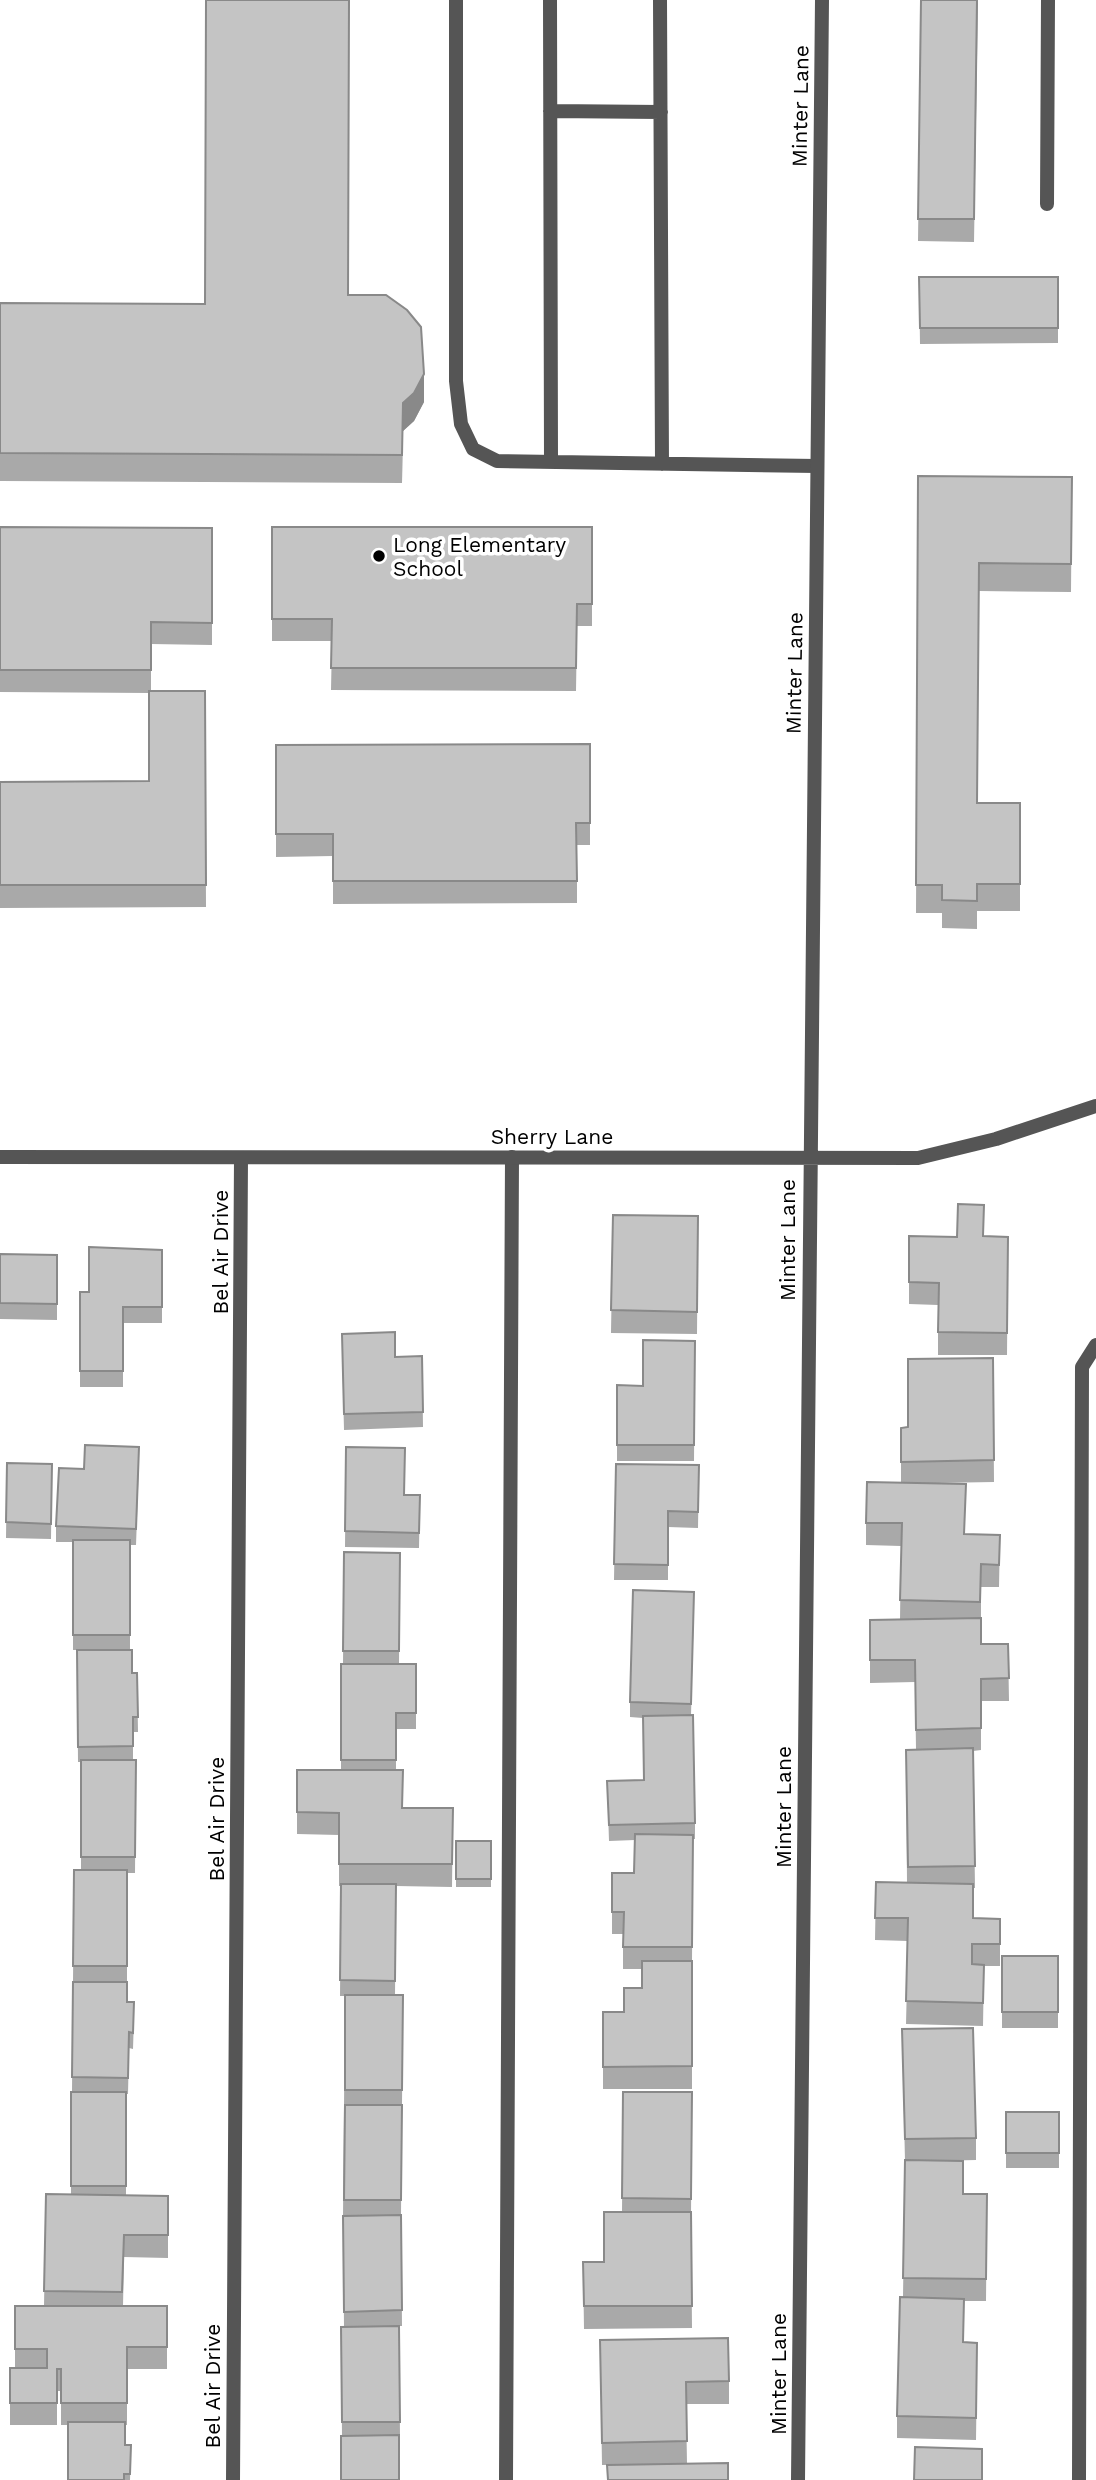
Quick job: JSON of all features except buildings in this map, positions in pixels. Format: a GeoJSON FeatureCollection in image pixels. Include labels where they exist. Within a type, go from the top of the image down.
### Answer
{"type":"FeatureCollection","features":[{"type":"Feature","properties":{"kind":"street"},"geometry":{"type":"LineString","coordinates":[[456,0],[456,381],[461,424],[472,449],[497,461],[817,466]]}},
{"type":"Feature","properties":{"kind":"street"},"geometry":{"type":"LineString","coordinates":[[550,0],[551,462]]}},
{"type":"Feature","properties":{"kind":"street"},"geometry":{"type":"LineString","coordinates":[[660,0],[662,464]]}},
{"type":"Feature","properties":{"kind":"street","name":"Minter Lane"},"geometry":{"type":"LineString","coordinates":[[798,2480],[822,0]]}},
{"type":"Feature","properties":{"kind":"street"},"geometry":{"type":"LineString","coordinates":[[1047,204],[1048,0]]}},
{"type":"Feature","properties":{"kind":"street"},"geometry":{"type":"LineString","coordinates":[[550,111],[661,112]]}},
{"type":"Feature","properties":{"kind":"street","name":"Sherry Lane"},"geometry":{"type":"LineString","coordinates":[[0,1157],[918,1158],[996,1139],[1096,1106]]}},
{"type":"Feature","properties":{"kind":"street"},"geometry":{"type":"LineString","coordinates":[[506,2480],[512,1157]]}},
{"type":"Feature","properties":{"kind":"street","name":"Bel Air Drive"},"geometry":{"type":"LineString","coordinates":[[233,2480],[242,1158]]}},
{"type":"Feature","properties":{"kind":"street"},"geometry":{"type":"LineString","coordinates":[[1079,2480],[1082,1367],[1096,1345]]}},
{"type":"Feature","properties":{"kind":"place","name":"Long Elementary School"},"geometry":{"type":"Point","coordinates":[379,556]}}]}
